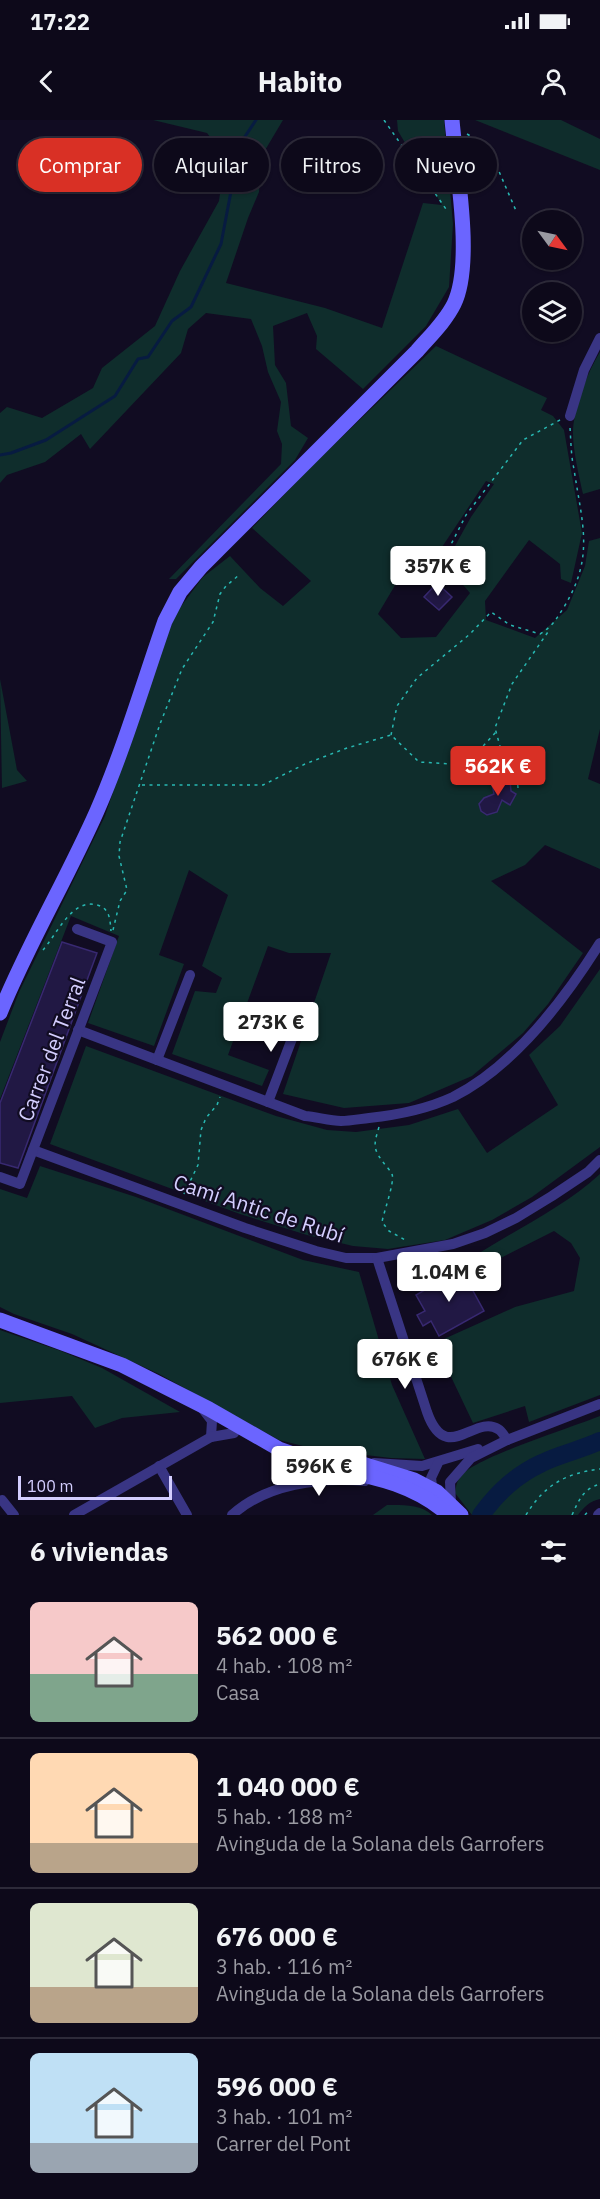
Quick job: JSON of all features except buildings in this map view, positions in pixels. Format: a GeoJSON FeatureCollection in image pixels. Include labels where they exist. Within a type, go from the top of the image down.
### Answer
{"type":"FeatureCollection","features":[{"type":"Feature","properties":{"kind":"main road"},"geometry":{"type":"LineString","coordinates":[[0,1013],[11,985],[103,796],[165,621],[180,592],[208,560],[417,351],[444,320],[454,304],[461,286],[463,261],[453,123]]}},
{"type":"Feature","properties":{"kind":"main road"},"geometry":{"type":"LineString","coordinates":[[0,1320],[122,1365],[191,1399],[279,1449],[304,1456],[359,1463],[414,1480],[433,1490],[451,1511]]}},
{"type":"Feature","properties":{"kind":"main road"},"geometry":{"type":"LineString","coordinates":[[105,1360],[119,1370],[234,1433],[286,1457],[405,1487],[461,1515]]}},
{"type":"Feature","properties":{"kind":"street"},"geometry":{"type":"LineString","coordinates":[[570,416],[584,370],[600,338]]}},
{"type":"Feature","properties":{"kind":"street","name":"Carrer del Terral"},"geometry":{"type":"LineString","coordinates":[[0,1177],[20,1184],[112,942],[77,929]]}},
{"type":"Feature","properties":{"kind":"street"},"geometry":{"type":"LineString","coordinates":[[78,1030],[305,1116],[341,1121],[382,1117],[417,1110],[453,1096],[492,1071],[523,1043],[553,1010],[600,943]]}},
{"type":"Feature","properties":{"kind":"street"},"geometry":{"type":"LineString","coordinates":[[157,1059],[190,975]]}},
{"type":"Feature","properties":{"kind":"street"},"geometry":{"type":"LineString","coordinates":[[268,1102],[301,1015]]}},
{"type":"Feature","properties":{"kind":"street","name":"Camí Antic de Rubí"},"geometry":{"type":"LineString","coordinates":[[33,1150],[245,1228],[316,1251],[346,1258],[377,1258],[409,1254],[453,1244],[485,1233],[516,1218],[552,1196],[588,1172],[600,1160]]}},
{"type":"Feature","properties":{"kind":"street"},"geometry":{"type":"LineString","coordinates":[[377,1258],[427,1412],[435,1430],[447,1437],[456,1437],[484,1426],[492,1427],[499,1430],[507,1440]]}},
{"type":"Feature","properties":{"kind":"street"},"geometry":{"type":"LineString","coordinates":[[191,1399],[207,1413],[212,1421],[211,1437]]}},
{"type":"Feature","properties":{"kind":"street"},"geometry":{"type":"LineString","coordinates":[[359,1463],[413,1467],[438,1462],[507,1440],[600,1404]]}},
{"type":"Feature","properties":{"kind":"street"},"geometry":{"type":"LineString","coordinates":[[74,1515],[211,1437],[234,1433]]}},
{"type":"Feature","properties":{"kind":"street"},"geometry":{"type":"LineString","coordinates":[[451,1511],[450,1482],[471,1458],[507,1440]]}},
{"type":"Feature","properties":{"kind":"street"},"geometry":{"type":"LineString","coordinates":[[433,1490],[431,1478],[438,1462]]}},
{"type":"Feature","properties":{"kind":"street"},"geometry":{"type":"LineString","coordinates":[[159,1466],[187,1515]]}},
{"type":"Feature","properties":{"kind":"street"},"geometry":{"type":"LineString","coordinates":[[232,1515],[254,1500],[300,1483],[363,1481],[405,1487]]}},
{"type":"Feature","properties":{"kind":"street"},"geometry":{"type":"LineString","coordinates":[[2,1500],[14,1515]]}},
{"type":"Feature","properties":{"kind":"path"},"geometry":{"type":"LineString","coordinates":[[384,120],[449,213]]}},
{"type":"Feature","properties":{"kind":"path"},"geometry":{"type":"LineString","coordinates":[[453,123],[488,146],[517,213]]}},
{"type":"Feature","properties":{"kind":"path"},"geometry":{"type":"LineString","coordinates":[[438,570],[466,516],[523,440],[570,416],[573,467],[583,517],[585,549],[583,564],[575,586],[512,684],[495,728],[503,757],[517,776],[518,788]]}},
{"type":"Feature","properties":{"kind":"path"},"geometry":{"type":"LineString","coordinates":[[127,890],[119,848],[160,724],[182,669],[213,622],[220,594],[239,575]]}},
{"type":"Feature","properties":{"kind":"path"},"geometry":{"type":"LineString","coordinates":[[392,735],[397,706],[417,678],[470,634],[491,612],[510,625],[540,634],[550,628]]}},
{"type":"Feature","properties":{"kind":"path"},"geometry":{"type":"LineString","coordinates":[[392,735],[419,762],[451,764],[475,755],[496,732]]}},
{"type":"Feature","properties":{"kind":"path"},"geometry":{"type":"LineString","coordinates":[[141,785],[263,785],[305,764],[392,735]]}},
{"type":"Feature","properties":{"kind":"path"},"geometry":{"type":"LineString","coordinates":[[180,1203],[198,1164],[201,1130],[206,1118],[217,1105],[225,1085]]}},
{"type":"Feature","properties":{"kind":"path"},"geometry":{"type":"LineString","coordinates":[[382,1117],[374,1145],[376,1154],[392,1174],[393,1184],[385,1204],[382,1222],[389,1231],[407,1239],[409,1254]]}},
{"type":"Feature","properties":{"kind":"path"},"geometry":{"type":"LineString","coordinates":[[526,1515],[541,1495],[565,1476],[600,1469]]}},
{"type":"Feature","properties":{"kind":"path"},"geometry":{"type":"LineString","coordinates":[[572,1515],[581,1496],[588,1489],[600,1484]]}},
{"type":"Feature","properties":{"kind":"green space"},"geometry":{"type":"Polygon","coordinates":[[[153,120],[283,120],[269,144],[269,138],[211,138],[207,133],[153,120]]]}},
{"type":"Feature","properties":{"kind":"green space"},"geometry":{"type":"Polygon","coordinates":[[[397,120],[444,120],[446,138],[402,138],[398,131],[397,120]]]}},
{"type":"Feature","properties":{"kind":"green space"},"geometry":{"type":"Polygon","coordinates":[[[475,120],[561,120],[600,139],[600,170],[475,120]]]}},
{"type":"Feature","properties":{"kind":"green space"},"geometry":{"type":"Polygon","coordinates":[[[220,192],[259,192],[226,283],[325,308],[382,328],[423,203],[442,205],[434,192],[450,192],[453,224],[449,287],[426,326],[363,389],[316,349],[317,336],[307,313],[273,326],[275,365],[286,383],[291,426],[308,438],[295,460],[176,579],[169,579],[281,464],[282,444],[277,431],[281,402],[268,372],[262,346],[251,319],[206,313],[188,329],[181,353],[90,449],[81,434],[45,462],[7,475],[0,483],[0,413],[7,407],[42,418],[93,388],[102,368],[155,326],[180,271],[219,201],[220,192]]]}},
{"type":"Feature","properties":{"kind":"green space"},"geometry":{"type":"Polygon","coordinates":[[[436,346],[547,398],[541,410],[553,416],[564,430],[582,533],[571,583],[561,579],[560,564],[529,540],[485,601],[486,620],[535,638],[567,610],[585,566],[589,541],[600,538],[600,729],[588,779],[600,784],[600,869],[545,845],[525,865],[491,881],[583,953],[548,1004],[523,1033],[472,1076],[409,1103],[344,1108],[283,1094],[331,953],[289,953],[268,946],[228,1055],[269,1070],[262,1086],[172,1054],[195,991],[216,993],[222,978],[202,966],[228,895],[189,870],[159,955],[184,964],[154,1046],[88,1023],[119,936],[71,916],[0,1099],[0,1042],[19,992],[105,816],[153,672],[176,613],[203,577],[230,556],[260,588],[283,606],[311,581],[252,528],[312,466],[436,346]],[[486,481],[432,562],[397,582],[378,614],[401,638],[436,637],[470,593],[445,564],[471,517],[494,484],[486,481]]]}},
{"type":"Feature","properties":{"kind":"green space"},"geometry":{"type":"Polygon","coordinates":[[[600,352],[600,489],[583,494],[577,468],[573,429],[584,385],[600,352]]]}},
{"type":"Feature","properties":{"kind":"green space"},"geometry":{"type":"Polygon","coordinates":[[[0,679],[17,770],[27,781],[2,788],[0,679]]]}},
{"type":"Feature","properties":{"kind":"green space"},"geometry":{"type":"Polygon","coordinates":[[[600,969],[600,1147],[532,1197],[492,1220],[445,1240],[388,1249],[353,1246],[307,1235],[240,1214],[50,1144],[86,1046],[276,1116],[327,1130],[356,1132],[409,1125],[458,1109],[487,1153],[558,1105],[529,1055],[560,1026],[600,969]]]}},
{"type":"Feature","properties":{"kind":"green space"},"geometry":{"type":"Polygon","coordinates":[[[40,1166],[136,1197],[303,1260],[359,1272],[392,1385],[425,1459],[391,1458],[315,1449],[279,1440],[159,1374],[72,1334],[0,1307],[0,1189],[27,1198],[40,1166]]]}},
{"type":"Feature","properties":{"kind":"green space"},"geometry":{"type":"Polygon","coordinates":[[[600,1174],[600,1395],[529,1422],[525,1406],[473,1423],[435,1343],[515,1307],[574,1291],[580,1258],[571,1243],[554,1231],[491,1263],[472,1258],[570,1198],[600,1174]]]}},
{"type":"Feature","properties":{"kind":"green space"},"geometry":{"type":"Polygon","coordinates":[[[0,1330],[102,1368],[180,1412],[122,1418],[95,1428],[72,1396],[0,1403],[0,1330]]]}},
{"type":"Feature","properties":{"kind":"green space"},"geometry":{"type":"Polygon","coordinates":[[[600,1416],[600,1499],[593,1501],[578,1515],[472,1515],[455,1493],[462,1475],[486,1460],[600,1416]]]}},
{"type":"Feature","properties":{"kind":"green space"},"geometry":{"type":"Polygon","coordinates":[[[387,1505],[417,1507],[432,1515],[373,1515],[387,1505]]]}},
{"type":"Feature","properties":{"kind":"waterway"},"geometry":{"type":"LineString","coordinates":[[0,455],[46,440],[115,396],[138,359],[148,357],[172,321],[191,307],[221,244],[240,144],[256,120]]}},
{"type":"Feature","properties":{"kind":"waterway"},"geometry":{"type":"LineString","coordinates":[[481,1515],[501,1492],[524,1473],[549,1460],[600,1441]]}}]}
